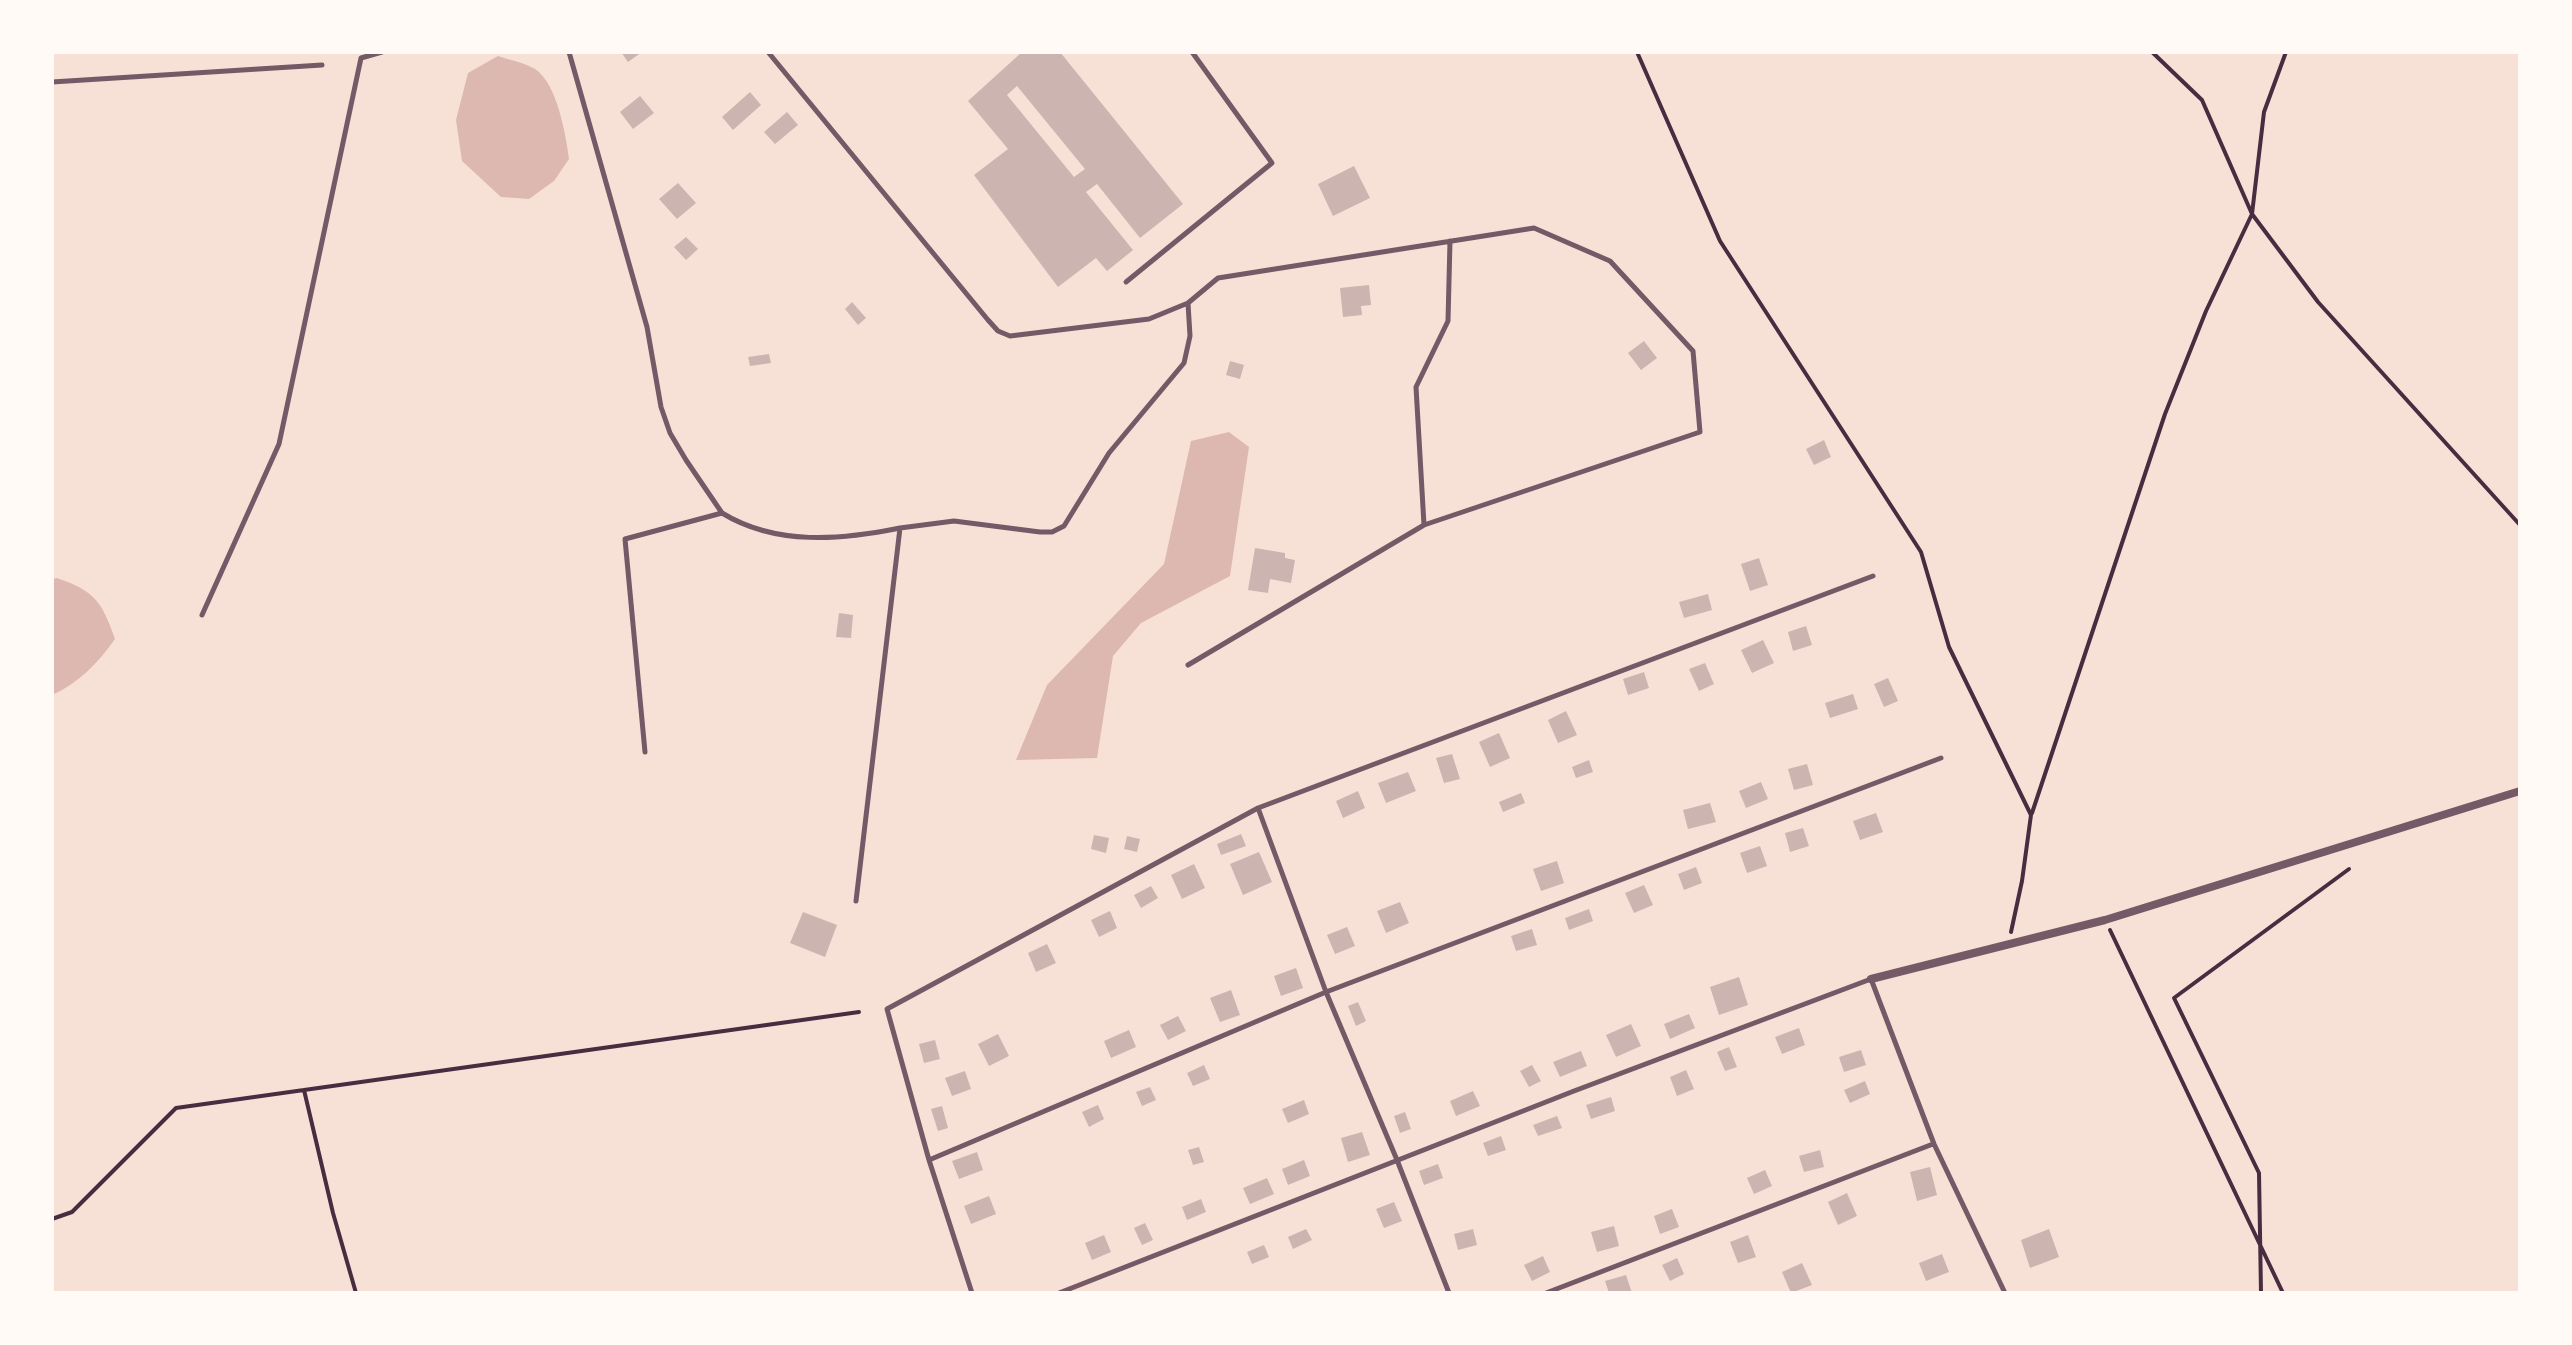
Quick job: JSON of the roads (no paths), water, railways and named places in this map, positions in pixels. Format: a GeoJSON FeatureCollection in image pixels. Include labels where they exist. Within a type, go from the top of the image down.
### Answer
{"type":"FeatureCollection","features":[{"type":"Feature","properties":{"kind":"street"},"geometry":{"type":"LineString","coordinates":[[1871,979],[2105,920],[2520,791]]}},
{"type":"Feature","properties":{"kind":"lane"},"geometry":{"type":"LineString","coordinates":[[202,615],[279,444],[361,58],[382,52]]}},
{"type":"Feature","properties":{"kind":"lane"},"geometry":{"type":"LineString","coordinates":[[569,52],[647,327],[661,407],[670,433],[722,513],[740,524],[804,538],[838,538],[954,521],[1052,532],[1064,526],[1109,453],[1184,363],[1190,336],[1188,303]]}},
{"type":"Feature","properties":{"kind":"lane"},"geometry":{"type":"LineString","coordinates":[[768,52],[998,331],[1010,336],[1132,322],[1161,315],[1188,303],[1218,278],[1534,228],[1610,261],[1693,351],[1700,432],[1424,525],[1188,665]]}},
{"type":"Feature","properties":{"kind":"lane"},"geometry":{"type":"LineString","coordinates":[[1126,282],[1272,163],[1192,52]]}},
{"type":"Feature","properties":{"kind":"lane"},"geometry":{"type":"LineString","coordinates":[[52,82],[322,65]]}},
{"type":"Feature","properties":{"kind":"lane"},"geometry":{"type":"LineString","coordinates":[[1424,525],[1416,387],[1448,321],[1450,241]]}},
{"type":"Feature","properties":{"kind":"lane"},"geometry":{"type":"LineString","coordinates":[[645,752],[625,539],[722,513]]}},
{"type":"Feature","properties":{"kind":"lane"},"geometry":{"type":"LineString","coordinates":[[856,901],[900,528]]}},
{"type":"Feature","properties":{"kind":"lane"},"geometry":{"type":"LineString","coordinates":[[972,1293],[929,1160],[887,1009],[1258,808],[1873,576]]}},
{"type":"Feature","properties":{"kind":"lane"},"geometry":{"type":"LineString","coordinates":[[929,1160],[1326,992],[1941,758]]}},
{"type":"Feature","properties":{"kind":"lane"},"geometry":{"type":"LineString","coordinates":[[1258,808],[1326,992],[1449,1293]]}},
{"type":"Feature","properties":{"kind":"lane"},"geometry":{"type":"LineString","coordinates":[[1059,1293],[1871,979],[1934,1144],[2005,1293]]}},
{"type":"Feature","properties":{"kind":"lane"},"geometry":{"type":"LineString","coordinates":[[1546,1293],[1934,1144]]}}]}
